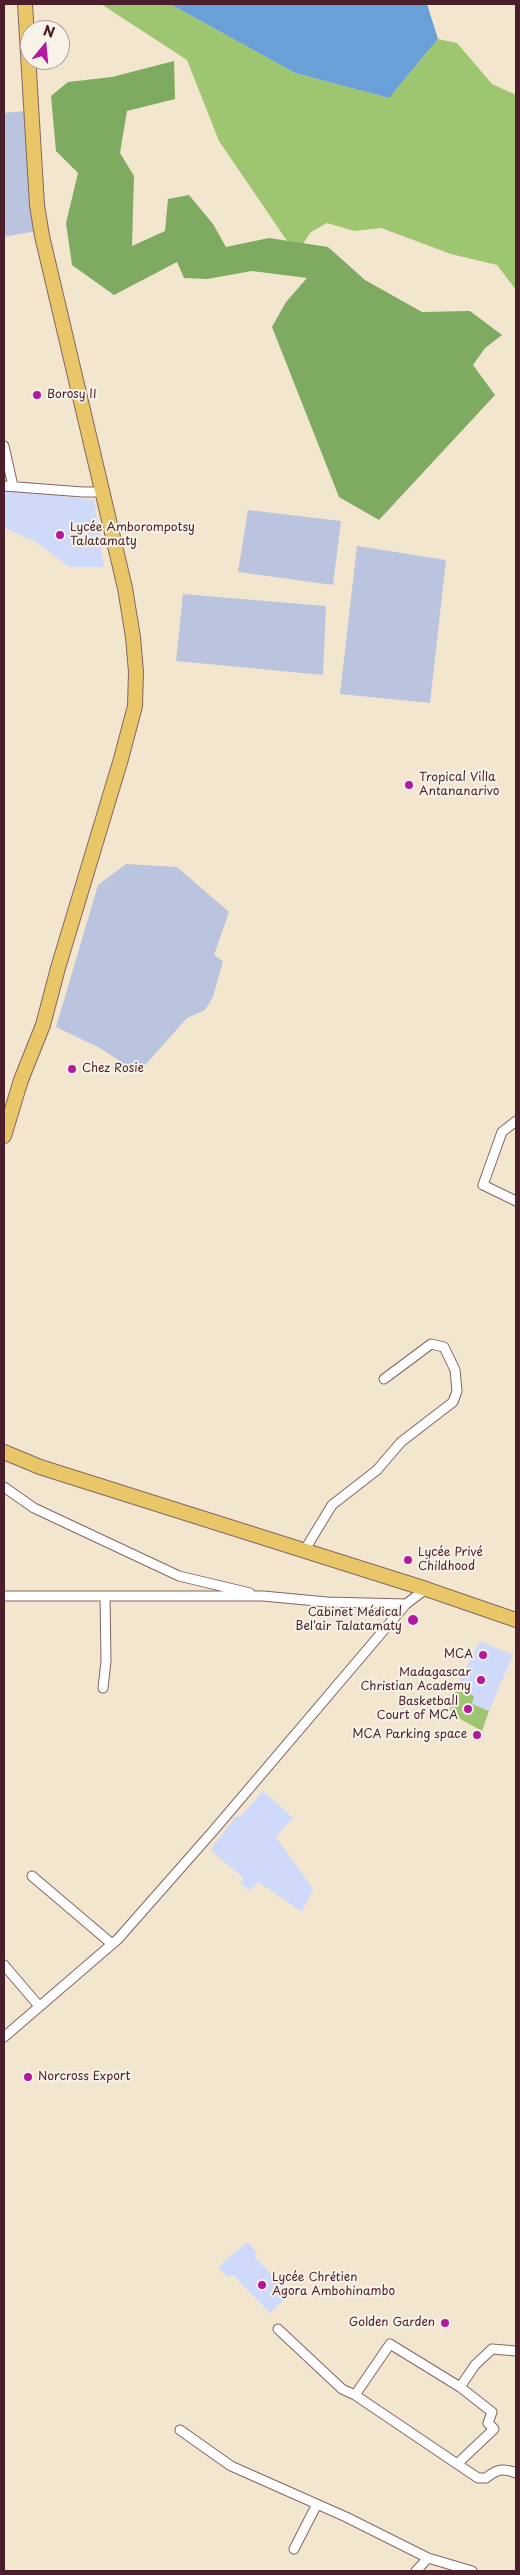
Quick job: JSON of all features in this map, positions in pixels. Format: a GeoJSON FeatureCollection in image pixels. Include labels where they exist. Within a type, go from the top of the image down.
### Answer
{"type":"FeatureCollection","features":[{"type":"Feature","properties":{"kind":"main road"},"geometry":{"type":"LineString","coordinates":[[5,1127],[43,1025],[58,968],[122,759],[134,706],[136,672],[133,637],[125,588],[42,236],[37,205],[25,4]]}},
{"type":"Feature","properties":{"kind":"main road"},"geometry":{"type":"LineString","coordinates":[[4,1452],[40,1466],[426,1589],[516,1620]]}},
{"type":"Feature","properties":{"kind":"street"},"geometry":{"type":"LineString","coordinates":[[4,446],[9,486],[77,492],[101,492]]}},
{"type":"Feature","properties":{"kind":"street"},"geometry":{"type":"LineString","coordinates":[[516,1121],[502,1132],[483,1185],[516,1201]]}},
{"type":"Feature","properties":{"kind":"street"},"geometry":{"type":"LineString","coordinates":[[304,1551],[332,1505],[377,1470],[401,1442],[453,1402],[458,1391],[456,1370],[444,1347],[431,1344],[384,1379]]}},
{"type":"Feature","properties":{"kind":"street"},"geometry":{"type":"LineString","coordinates":[[4,1487],[34,1508],[179,1576],[263,1596]]}},
{"type":"Feature","properties":{"kind":"street"},"geometry":{"type":"LineString","coordinates":[[4,2037],[112,1944],[214,1830],[406,1604],[426,1589]]}},
{"type":"Feature","properties":{"kind":"street"},"geometry":{"type":"LineString","coordinates":[[4,1596],[263,1596],[327,1602],[406,1604]]}},
{"type":"Feature","properties":{"kind":"street"},"geometry":{"type":"LineString","coordinates":[[103,1688],[106,1661],[105,1597]]}},
{"type":"Feature","properties":{"kind":"street"},"geometry":{"type":"LineString","coordinates":[[32,1876],[112,1944]]}},
{"type":"Feature","properties":{"kind":"street"},"geometry":{"type":"LineString","coordinates":[[4,1965],[39,2006]]}},
{"type":"Feature","properties":{"kind":"street"},"geometry":{"type":"LineString","coordinates":[[278,2329],[342,2389],[355,2395],[478,2478],[486,2478],[494,2471],[504,2468],[516,2473]]}},
{"type":"Feature","properties":{"kind":"street"},"geometry":{"type":"LineString","coordinates":[[355,2395],[390,2344],[460,2388],[492,2412],[488,2423],[494,2430],[457,2464]]}},
{"type":"Feature","properties":{"kind":"street"},"geometry":{"type":"LineString","coordinates":[[460,2388],[475,2365],[492,2349],[516,2351]]}},
{"type":"Feature","properties":{"kind":"street"},"geometry":{"type":"LineString","coordinates":[[180,2430],[231,2466],[317,2504],[428,2558],[472,2571]]}},
{"type":"Feature","properties":{"kind":"street"},"geometry":{"type":"LineString","coordinates":[[294,2549],[317,2504]]}},
{"type":"Feature","properties":{"kind":"street"},"geometry":{"type":"LineString","coordinates":[[416,2571],[428,2558]]}},
{"type":"Feature","properties":{"kind":"shaded area"},"geometry":{"type":"Polygon","coordinates":[[[25,111],[37,231],[4,237],[4,113],[25,111]]]}},
{"type":"Feature","properties":{"kind":"shaded area","name":"Lycée Amborompotsy Talatamaty"},"geometry":{"type":"Polygon","coordinates":[[[4,489],[94,500],[104,567],[69,567],[36,542],[4,528],[4,489]]]}},
{"type":"Feature","properties":{"kind":"shaded area"},"geometry":{"type":"Polygon","coordinates":[[[248,510],[341,521],[333,585],[238,572],[248,510]]]}},
{"type":"Feature","properties":{"kind":"shaded area"},"geometry":{"type":"Polygon","coordinates":[[[357,546],[446,560],[430,703],[340,694],[357,546]]]}},
{"type":"Feature","properties":{"kind":"shaded area"},"geometry":{"type":"Polygon","coordinates":[[[183,594],[326,606],[323,675],[176,661],[183,594]]]}},
{"type":"Feature","properties":{"kind":"shaded area"},"geometry":{"type":"Polygon","coordinates":[[[126,864],[177,867],[229,912],[214,955],[223,961],[213,997],[205,1010],[187,1018],[138,1073],[100,1048],[56,1027],[98,885],[126,864]]]}},
{"type":"Feature","properties":{"kind":"shaded area","name":"Madagascar Christian Academy"},"geometry":{"type":"Polygon","coordinates":[[[480,1641],[513,1655],[489,1711],[471,1704],[474,1696],[456,1687],[480,1641]]]}},
{"type":"Feature","properties":{"kind":"shaded area"},"geometry":{"type":"Polygon","coordinates":[[[263,1791],[293,1818],[276,1837],[313,1889],[302,1912],[258,1882],[250,1891],[240,1883],[244,1878],[210,1850],[237,1815],[240,1817],[263,1791]]]}},
{"type":"Feature","properties":{"kind":"shaded area","name":"Lycée Chrétien Agora Ambohinambo"},"geometry":{"type":"Polygon","coordinates":[[[247,2242],[257,2252],[254,2256],[290,2294],[270,2313],[232,2274],[228,2277],[218,2267],[247,2242]]]}},
{"type":"Feature","properties":{"kind":"green space"},"geometry":{"type":"Polygon","coordinates":[[[101,4],[170,4],[295,73],[389,98],[438,39],[457,43],[492,84],[516,95],[516,290],[497,265],[451,254],[381,228],[354,231],[327,223],[311,232],[296,254],[219,141],[187,60],[101,4]]]}},
{"type":"Feature","properties":{"kind":"green space"},"geometry":{"type":"Polygon","coordinates":[[[174,61],[175,99],[127,111],[120,153],[134,176],[132,246],[165,231],[168,199],[189,195],[213,224],[226,247],[269,238],[328,247],[365,280],[422,312],[470,311],[502,335],[485,348],[473,365],[495,395],[379,520],[339,497],[272,327],[286,302],[307,278],[252,271],[207,279],[184,278],[177,262],[114,295],[72,265],[66,223],[78,173],[56,151],[51,96],[68,82],[112,77],[174,61]]]}},
{"type":"Feature","properties":{"kind":"green space","name":"Basketball Court of MCA"},"geometry":{"type":"Polygon","coordinates":[[[456,1687],[474,1696],[472,1704],[489,1711],[482,1731],[449,1713],[456,1687]]]}},
{"type":"Feature","properties":{"kind":"water"},"geometry":{"type":"Polygon","coordinates":[[[170,4],[427,4],[438,39],[389,98],[295,73],[170,4]]]}},
{"type":"Feature","properties":{"kind":"place","name":"Borosy II"},"geometry":{"type":"Point","coordinates":[37,395]}},
{"type":"Feature","properties":{"kind":"place","name":"Lycée Amborompotsy Talatamaty"},"geometry":{"type":"Point","coordinates":[60,535]}},
{"type":"Feature","properties":{"kind":"place","name":"Tropical Villa Antananarivo"},"geometry":{"type":"Point","coordinates":[409,785]}},
{"type":"Feature","properties":{"kind":"place","name":"Chez Rosie"},"geometry":{"type":"Point","coordinates":[72,1069]}},
{"type":"Feature","properties":{"kind":"place","name":"Lycée Privé Childhood"},"geometry":{"type":"Point","coordinates":[408,1560]}},
{"type":"Feature","properties":{"kind":"place","name":"Cabinet Médical Bel'air Talatamaty"},"geometry":{"type":"Point","coordinates":[413,1620]}},
{"type":"Feature","properties":{"kind":"place","name":"MCA"},"geometry":{"type":"Point","coordinates":[483,1655]}},
{"type":"Feature","properties":{"kind":"place","name":"Madagascar Christian Academy"},"geometry":{"type":"Point","coordinates":[481,1680]}},
{"type":"Feature","properties":{"kind":"place","name":"Basketball Court of MCA"},"geometry":{"type":"Point","coordinates":[468,1709]}},
{"type":"Feature","properties":{"kind":"place","name":"MCA Parking space"},"geometry":{"type":"Point","coordinates":[477,1735]}},
{"type":"Feature","properties":{"kind":"place","name":"Norcross Export"},"geometry":{"type":"Point","coordinates":[28,2077]}},
{"type":"Feature","properties":{"kind":"place","name":"Lycée Chrétien Agora Ambohinambo"},"geometry":{"type":"Point","coordinates":[262,2285]}},
{"type":"Feature","properties":{"kind":"place","name":"Golden Garden"},"geometry":{"type":"Point","coordinates":[445,2323]}}]}
